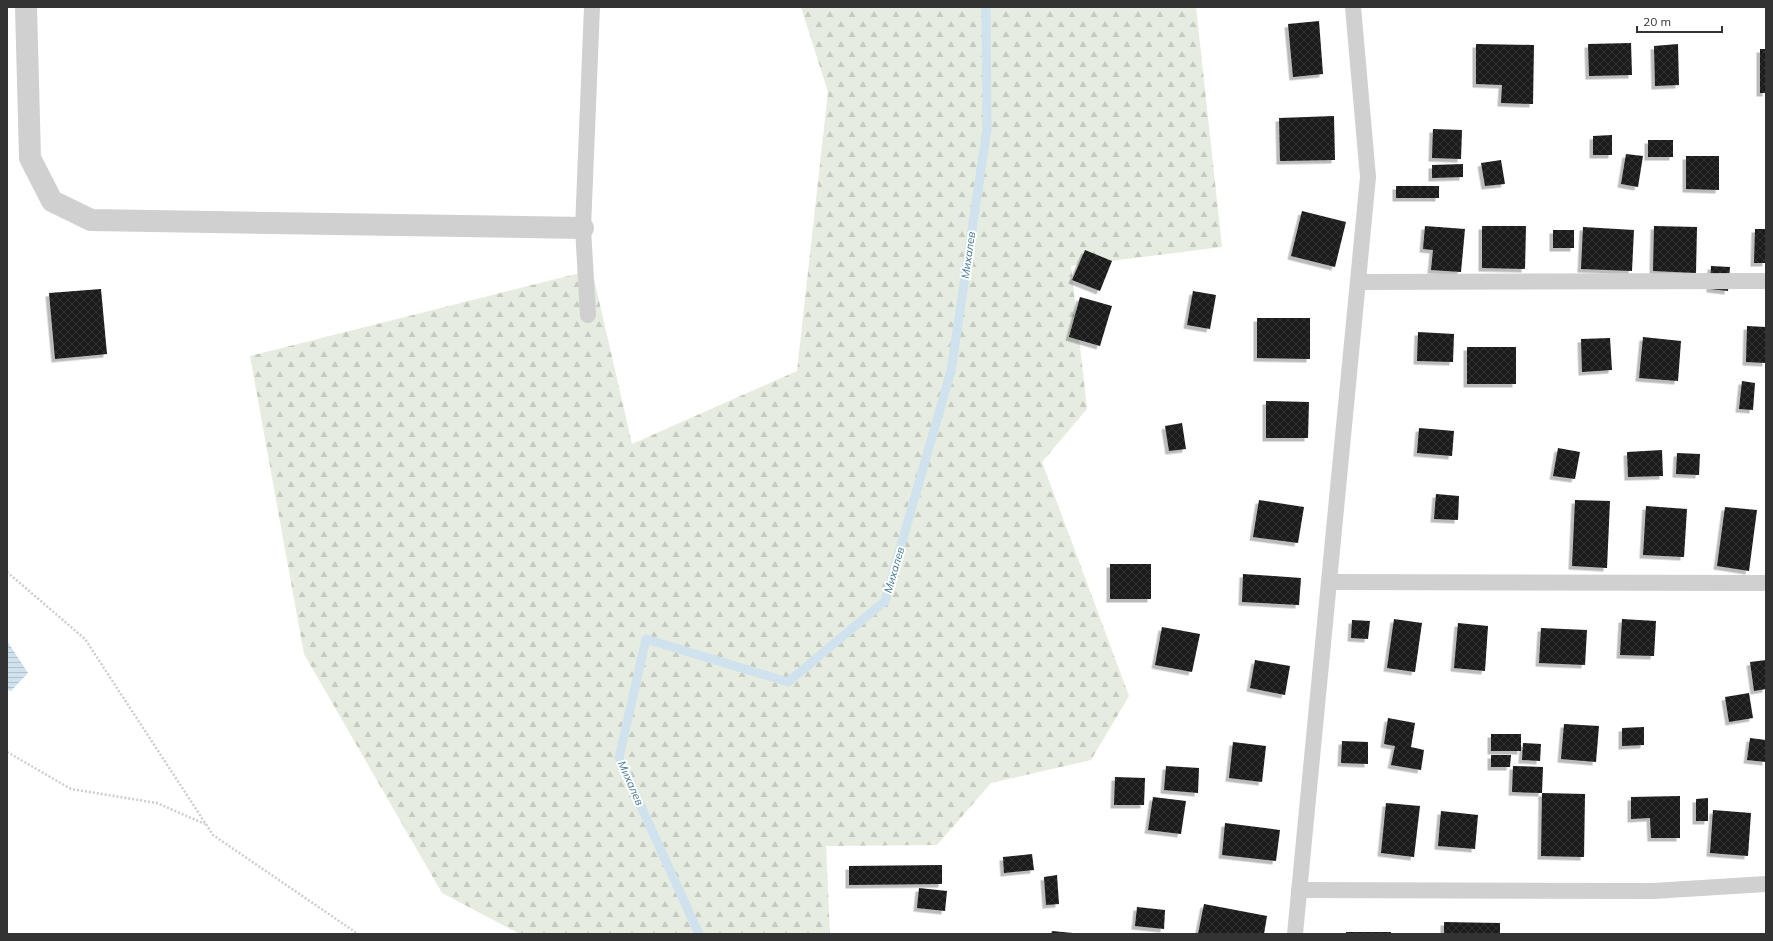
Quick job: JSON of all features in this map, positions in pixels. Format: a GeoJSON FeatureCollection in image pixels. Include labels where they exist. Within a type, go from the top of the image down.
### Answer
{"type":"FeatureCollection","features":[{"type":"Feature","properties":{"kind":"street"},"geometry":{"type":"LineString","coordinates":[[26,7],[30,158],[52,201],[91,220],[583,228]]}},
{"type":"Feature","properties":{"kind":"lane"},"geometry":{"type":"LineString","coordinates":[[588,315],[583,228],[592,7]]}},
{"type":"Feature","properties":{"kind":"lane"},"geometry":{"type":"LineString","coordinates":[[1295,934],[1368,177],[1353,7]]}},
{"type":"Feature","properties":{"kind":"lane"},"geometry":{"type":"LineString","coordinates":[[1358,282],[1766,281]]}},
{"type":"Feature","properties":{"kind":"lane"},"geometry":{"type":"LineString","coordinates":[[1329,582],[1766,583]]}},
{"type":"Feature","properties":{"kind":"lane"},"geometry":{"type":"LineString","coordinates":[[1299,890],[1653,891],[1766,884]]}},
{"type":"Feature","properties":{"kind":"path"},"geometry":{"type":"LineString","coordinates":[[7,572],[84,640],[213,835],[358,934]]}},
{"type":"Feature","properties":{"kind":"path"},"geometry":{"type":"LineString","coordinates":[[7,752],[71,789],[157,802],[206,824]]}},
{"type":"Feature","properties":{"kind":"green space"},"geometry":{"type":"Polygon","coordinates":[[[801,7],[1196,7],[1222,247],[1071,266],[1087,409],[1042,462],[1129,696],[1091,760],[991,783],[937,845],[826,846],[830,934],[520,934],[442,893],[304,654],[250,356],[592,270],[632,444],[797,371],[828,92],[801,7]]]}},
{"type":"Feature","properties":{"kind":"water"},"geometry":{"type":"Polygon","coordinates":[[[7,641],[28,673],[11,691],[7,690],[7,641]]]}},
{"type":"Feature","properties":{"kind":"building"},"geometry":{"type":"Polygon","coordinates":[[[1319,21],[1323,74],[1293,77],[1288,24],[1319,21]]]}},
{"type":"Feature","properties":{"kind":"building"},"geometry":{"type":"Polygon","coordinates":[[[1631,43],[1632,75],[1589,76],[1588,44],[1631,43]]]}},
{"type":"Feature","properties":{"kind":"building"},"geometry":{"type":"Polygon","coordinates":[[[1476,44],[1534,45],[1533,104],[1501,103],[1502,85],[1476,84],[1476,44]]]}},
{"type":"Feature","properties":{"kind":"building"},"geometry":{"type":"Polygon","coordinates":[[[1678,44],[1679,85],[1655,86],[1654,46],[1678,44]]]}},
{"type":"Feature","properties":{"kind":"building"},"geometry":{"type":"Polygon","coordinates":[[[1760,49],[1766,49],[1766,93],[1760,93],[1760,49]]]}},
{"type":"Feature","properties":{"kind":"building"},"geometry":{"type":"Polygon","coordinates":[[[1334,116],[1335,160],[1280,161],[1279,118],[1334,116]]]}},
{"type":"Feature","properties":{"kind":"building"},"geometry":{"type":"Polygon","coordinates":[[[1433,129],[1462,130],[1461,159],[1432,158],[1433,129]]]}},
{"type":"Feature","properties":{"kind":"building"},"geometry":{"type":"Polygon","coordinates":[[[1612,135],[1612,155],[1593,155],[1593,136],[1612,135]]]}},
{"type":"Feature","properties":{"kind":"building"},"geometry":{"type":"Polygon","coordinates":[[[1648,140],[1673,140],[1673,157],[1648,157],[1648,140]]]}},
{"type":"Feature","properties":{"kind":"building"},"geometry":{"type":"Polygon","coordinates":[[[1626,154],[1643,156],[1638,187],[1621,184],[1626,154]]]}},
{"type":"Feature","properties":{"kind":"building"},"geometry":{"type":"Polygon","coordinates":[[[1686,156],[1719,156],[1719,190],[1686,189],[1686,156]]]}},
{"type":"Feature","properties":{"kind":"building"},"geometry":{"type":"Polygon","coordinates":[[[1501,160],[1505,184],[1485,186],[1481,163],[1501,160]]]}},
{"type":"Feature","properties":{"kind":"building"},"geometry":{"type":"Polygon","coordinates":[[[1463,164],[1463,177],[1432,178],[1432,165],[1463,164]]]}},
{"type":"Feature","properties":{"kind":"building"},"geometry":{"type":"Polygon","coordinates":[[[1396,186],[1439,186],[1439,198],[1396,198],[1396,186]]]}},
{"type":"Feature","properties":{"kind":"building"},"geometry":{"type":"Polygon","coordinates":[[[1302,211],[1346,222],[1335,267],[1291,256],[1302,211]]]}},
{"type":"Feature","properties":{"kind":"building"},"geometry":{"type":"Polygon","coordinates":[[[1425,226],[1465,229],[1461,272],[1431,270],[1433,250],[1423,249],[1425,226]]]}},
{"type":"Feature","properties":{"kind":"building"},"geometry":{"type":"Polygon","coordinates":[[[1482,226],[1526,226],[1525,269],[1482,268],[1482,226]]]}},
{"type":"Feature","properties":{"kind":"building"},"geometry":{"type":"Polygon","coordinates":[[[1654,226],[1697,227],[1696,273],[1653,271],[1654,226]]]}},
{"type":"Feature","properties":{"kind":"building"},"geometry":{"type":"Polygon","coordinates":[[[1583,227],[1634,230],[1632,271],[1581,269],[1583,227]]]}},
{"type":"Feature","properties":{"kind":"building"},"geometry":{"type":"Polygon","coordinates":[[[1755,229],[1766,229],[1766,263],[1754,263],[1755,229]]]}},
{"type":"Feature","properties":{"kind":"building"},"geometry":{"type":"Polygon","coordinates":[[[1553,230],[1574,230],[1574,248],[1553,248],[1553,230]]]}},
{"type":"Feature","properties":{"kind":"building"},"geometry":{"type":"Polygon","coordinates":[[[1085,250],[1112,261],[1100,291],[1072,280],[1085,250]]]}},
{"type":"Feature","properties":{"kind":"building"},"geometry":{"type":"Polygon","coordinates":[[[1711,266],[1730,267],[1728,291],[1710,289],[1711,266]]]}},
{"type":"Feature","properties":{"kind":"building"},"geometry":{"type":"Polygon","coordinates":[[[101,289],[107,354],[55,359],[49,293],[101,289]]]}},
{"type":"Feature","properties":{"kind":"building"},"geometry":{"type":"Polygon","coordinates":[[[1193,291],[1216,295],[1210,329],[1187,325],[1193,291]]]}},
{"type":"Feature","properties":{"kind":"building"},"geometry":{"type":"Polygon","coordinates":[[[1080,297],[1112,306],[1100,346],[1069,337],[1080,297]]]}},
{"type":"Feature","properties":{"kind":"building"},"geometry":{"type":"Polygon","coordinates":[[[1257,318],[1310,318],[1310,359],[1257,358],[1257,318]]]}},
{"type":"Feature","properties":{"kind":"building"},"geometry":{"type":"Polygon","coordinates":[[[1747,326],[1766,327],[1766,363],[1746,362],[1747,326]]]}},
{"type":"Feature","properties":{"kind":"building"},"geometry":{"type":"Polygon","coordinates":[[[1418,332],[1454,334],[1453,362],[1417,361],[1418,332]]]}},
{"type":"Feature","properties":{"kind":"building"},"geometry":{"type":"Polygon","coordinates":[[[1643,337],[1681,341],[1678,381],[1639,378],[1643,337]]]}},
{"type":"Feature","properties":{"kind":"building"},"geometry":{"type":"Polygon","coordinates":[[[1610,338],[1612,370],[1582,372],[1581,339],[1610,338]]]}},
{"type":"Feature","properties":{"kind":"building"},"geometry":{"type":"Polygon","coordinates":[[[1467,347],[1516,347],[1516,384],[1467,384],[1467,347]]]}},
{"type":"Feature","properties":{"kind":"building"},"geometry":{"type":"Polygon","coordinates":[[[1742,381],[1755,383],[1753,410],[1739,409],[1742,381]]]}},
{"type":"Feature","properties":{"kind":"building"},"geometry":{"type":"Polygon","coordinates":[[[1266,401],[1309,402],[1308,438],[1266,438],[1266,401]]]}},
{"type":"Feature","properties":{"kind":"building"},"geometry":{"type":"Polygon","coordinates":[[[1182,423],[1186,449],[1169,451],[1165,426],[1182,423]]]}},
{"type":"Feature","properties":{"kind":"building"},"geometry":{"type":"Polygon","coordinates":[[[1419,428],[1454,431],[1452,456],[1417,453],[1419,428]]]}},
{"type":"Feature","properties":{"kind":"building"},"geometry":{"type":"Polygon","coordinates":[[[1558,448],[1580,452],[1575,479],[1553,476],[1558,448]]]}},
{"type":"Feature","properties":{"kind":"building"},"geometry":{"type":"Polygon","coordinates":[[[1662,450],[1663,476],[1628,477],[1627,452],[1662,450]]]}},
{"type":"Feature","properties":{"kind":"building"},"geometry":{"type":"Polygon","coordinates":[[[1677,453],[1700,454],[1699,475],[1676,474],[1677,453]]]}},
{"type":"Feature","properties":{"kind":"building"},"geometry":{"type":"Polygon","coordinates":[[[1436,494],[1459,496],[1458,520],[1434,519],[1436,494]]]}},
{"type":"Feature","properties":{"kind":"building"},"geometry":{"type":"Polygon","coordinates":[[[1259,500],[1304,507],[1298,543],[1253,537],[1259,500]]]}},
{"type":"Feature","properties":{"kind":"building"},"geometry":{"type":"Polygon","coordinates":[[[1575,500],[1610,501],[1607,568],[1572,566],[1575,500]]]}},
{"type":"Feature","properties":{"kind":"building"},"geometry":{"type":"Polygon","coordinates":[[[1646,506],[1687,509],[1684,557],[1643,555],[1646,506]]]}},
{"type":"Feature","properties":{"kind":"building"},"geometry":{"type":"Polygon","coordinates":[[[1725,507],[1757,510],[1749,571],[1717,566],[1725,507]]]}},
{"type":"Feature","properties":{"kind":"building"},"geometry":{"type":"Polygon","coordinates":[[[1110,564],[1151,564],[1151,599],[1110,599],[1110,564]]]}},
{"type":"Feature","properties":{"kind":"building"},"geometry":{"type":"Polygon","coordinates":[[[1243,574],[1301,578],[1299,605],[1242,602],[1243,574]]]}},
{"type":"Feature","properties":{"kind":"building"},"geometry":{"type":"Polygon","coordinates":[[[1394,619],[1422,623],[1415,672],[1387,668],[1394,619]]]}},
{"type":"Feature","properties":{"kind":"building"},"geometry":{"type":"Polygon","coordinates":[[[1622,619],[1656,621],[1654,656],[1620,655],[1622,619]]]}},
{"type":"Feature","properties":{"kind":"building"},"geometry":{"type":"Polygon","coordinates":[[[1352,620],[1370,621],[1368,639],[1351,638],[1352,620]]]}},
{"type":"Feature","properties":{"kind":"building"},"geometry":{"type":"Polygon","coordinates":[[[1458,623],[1488,626],[1485,671],[1454,668],[1458,623]]]}},
{"type":"Feature","properties":{"kind":"building"},"geometry":{"type":"Polygon","coordinates":[[[1162,627],[1200,634],[1192,672],[1155,665],[1162,627]]]}},
{"type":"Feature","properties":{"kind":"building"},"geometry":{"type":"Polygon","coordinates":[[[1541,628],[1587,630],[1585,665],[1539,663],[1541,628]]]}},
{"type":"Feature","properties":{"kind":"building"},"geometry":{"type":"Polygon","coordinates":[[[1255,660],[1290,666],[1285,695],[1250,688],[1255,660]]]}},
{"type":"Feature","properties":{"kind":"building"},"geometry":{"type":"Polygon","coordinates":[[[1766,660],[1766,689],[1754,691],[1750,662],[1766,660]]]}},
{"type":"Feature","properties":{"kind":"building"},"geometry":{"type":"Polygon","coordinates":[[[1749,693],[1753,718],[1729,722],[1725,697],[1749,693]]]}},
{"type":"Feature","properties":{"kind":"building"},"geometry":{"type":"Polygon","coordinates":[[[1388,718],[1415,723],[1411,747],[1424,750],[1421,770],[1391,765],[1395,746],[1384,744],[1388,718]]]}},
{"type":"Feature","properties":{"kind":"building"},"geometry":{"type":"Polygon","coordinates":[[[1564,724],[1599,726],[1596,762],[1561,759],[1564,724]]]}},
{"type":"Feature","properties":{"kind":"building"},"geometry":{"type":"Polygon","coordinates":[[[1644,727],[1644,745],[1622,746],[1622,728],[1644,727]]]}},
{"type":"Feature","properties":{"kind":"building"},"geometry":{"type":"Polygon","coordinates":[[[1491,734],[1521,734],[1521,751],[1491,751],[1491,734]]]}},
{"type":"Feature","properties":{"kind":"building"},"geometry":{"type":"Polygon","coordinates":[[[1750,738],[1766,740],[1766,762],[1747,760],[1750,738]]]}},
{"type":"Feature","properties":{"kind":"building"},"geometry":{"type":"Polygon","coordinates":[[[1342,741],[1368,742],[1368,764],[1341,763],[1342,741]]]}},
{"type":"Feature","properties":{"kind":"building"},"geometry":{"type":"Polygon","coordinates":[[[1233,742],[1266,746],[1262,782],[1229,778],[1233,742]]]}},
{"type":"Feature","properties":{"kind":"building"},"geometry":{"type":"Polygon","coordinates":[[[1523,743],[1541,744],[1540,761],[1522,760],[1523,743]]]}},
{"type":"Feature","properties":{"kind":"building"},"geometry":{"type":"Polygon","coordinates":[[[1491,755],[1511,755],[1510,767],[1491,767],[1491,755]]]}},
{"type":"Feature","properties":{"kind":"building"},"geometry":{"type":"Polygon","coordinates":[[[1166,766],[1199,768],[1198,793],[1164,790],[1166,766]]]}},
{"type":"Feature","properties":{"kind":"building"},"geometry":{"type":"Polygon","coordinates":[[[1513,766],[1543,767],[1542,793],[1512,792],[1513,766]]]}},
{"type":"Feature","properties":{"kind":"building"},"geometry":{"type":"Polygon","coordinates":[[[1115,777],[1145,778],[1144,805],[1114,805],[1115,777]]]}},
{"type":"Feature","properties":{"kind":"building"},"geometry":{"type":"Polygon","coordinates":[[[1542,793],[1585,794],[1584,857],[1541,856],[1542,793]]]}},
{"type":"Feature","properties":{"kind":"building"},"geometry":{"type":"Polygon","coordinates":[[[1680,796],[1680,838],[1651,838],[1650,818],[1631,819],[1631,797],[1680,796]]]}},
{"type":"Feature","properties":{"kind":"building"},"geometry":{"type":"Polygon","coordinates":[[[1153,797],[1186,801],[1181,834],[1148,830],[1153,797]]]}},
{"type":"Feature","properties":{"kind":"building"},"geometry":{"type":"Polygon","coordinates":[[[1708,798],[1708,821],[1696,821],[1696,799],[1708,798]]]}},
{"type":"Feature","properties":{"kind":"building"},"geometry":{"type":"Polygon","coordinates":[[[1386,803],[1420,806],[1414,857],[1381,853],[1386,803]]]}},
{"type":"Feature","properties":{"kind":"building"},"geometry":{"type":"Polygon","coordinates":[[[1713,810],[1751,813],[1748,856],[1710,853],[1713,810]]]}},
{"type":"Feature","properties":{"kind":"building"},"geometry":{"type":"Polygon","coordinates":[[[1441,811],[1478,815],[1475,849],[1438,846],[1441,811]]]}},
{"type":"Feature","properties":{"kind":"building"},"geometry":{"type":"Polygon","coordinates":[[[1225,823],[1280,830],[1276,861],[1222,855],[1225,823]]]}},
{"type":"Feature","properties":{"kind":"building"},"geometry":{"type":"Polygon","coordinates":[[[1032,854],[1034,870],[1004,873],[1003,857],[1032,854]]]}},
{"type":"Feature","properties":{"kind":"building"},"geometry":{"type":"Polygon","coordinates":[[[942,865],[942,884],[849,885],[849,866],[942,865]]]}},
{"type":"Feature","properties":{"kind":"building"},"geometry":{"type":"Polygon","coordinates":[[[1057,875],[1059,904],[1046,905],[1044,877],[1057,875]]]}},
{"type":"Feature","properties":{"kind":"building"},"geometry":{"type":"Polygon","coordinates":[[[919,888],[947,891],[945,911],[917,908],[919,888]]]}},
{"type":"Feature","properties":{"kind":"building"},"geometry":{"type":"Polygon","coordinates":[[[1204,904],[1267,916],[1264,934],[1198,934],[1204,904]]]}},
{"type":"Feature","properties":{"kind":"building"},"geometry":{"type":"Polygon","coordinates":[[[1137,907],[1165,910],[1164,929],[1135,926],[1137,907]]]}},
{"type":"Feature","properties":{"kind":"building"},"geometry":{"type":"Polygon","coordinates":[[[1444,922],[1500,923],[1500,934],[1444,934],[1444,922]]]}},
{"type":"Feature","properties":{"kind":"building"},"geometry":{"type":"Polygon","coordinates":[[[1052,931],[1073,933],[1073,934],[1051,934],[1052,931]]]}},
{"type":"Feature","properties":{"kind":"building"},"geometry":{"type":"Polygon","coordinates":[[[1346,932],[1391,932],[1391,934],[1346,934],[1346,932]]]}},
{"type":"Feature","properties":{"kind":"waterway","name":"Михалев"},"geometry":{"type":"LineString","coordinates":[[699,934],[619,758],[646,639],[788,682],[885,601],[951,371],[987,129],[986,7]]}}]}
